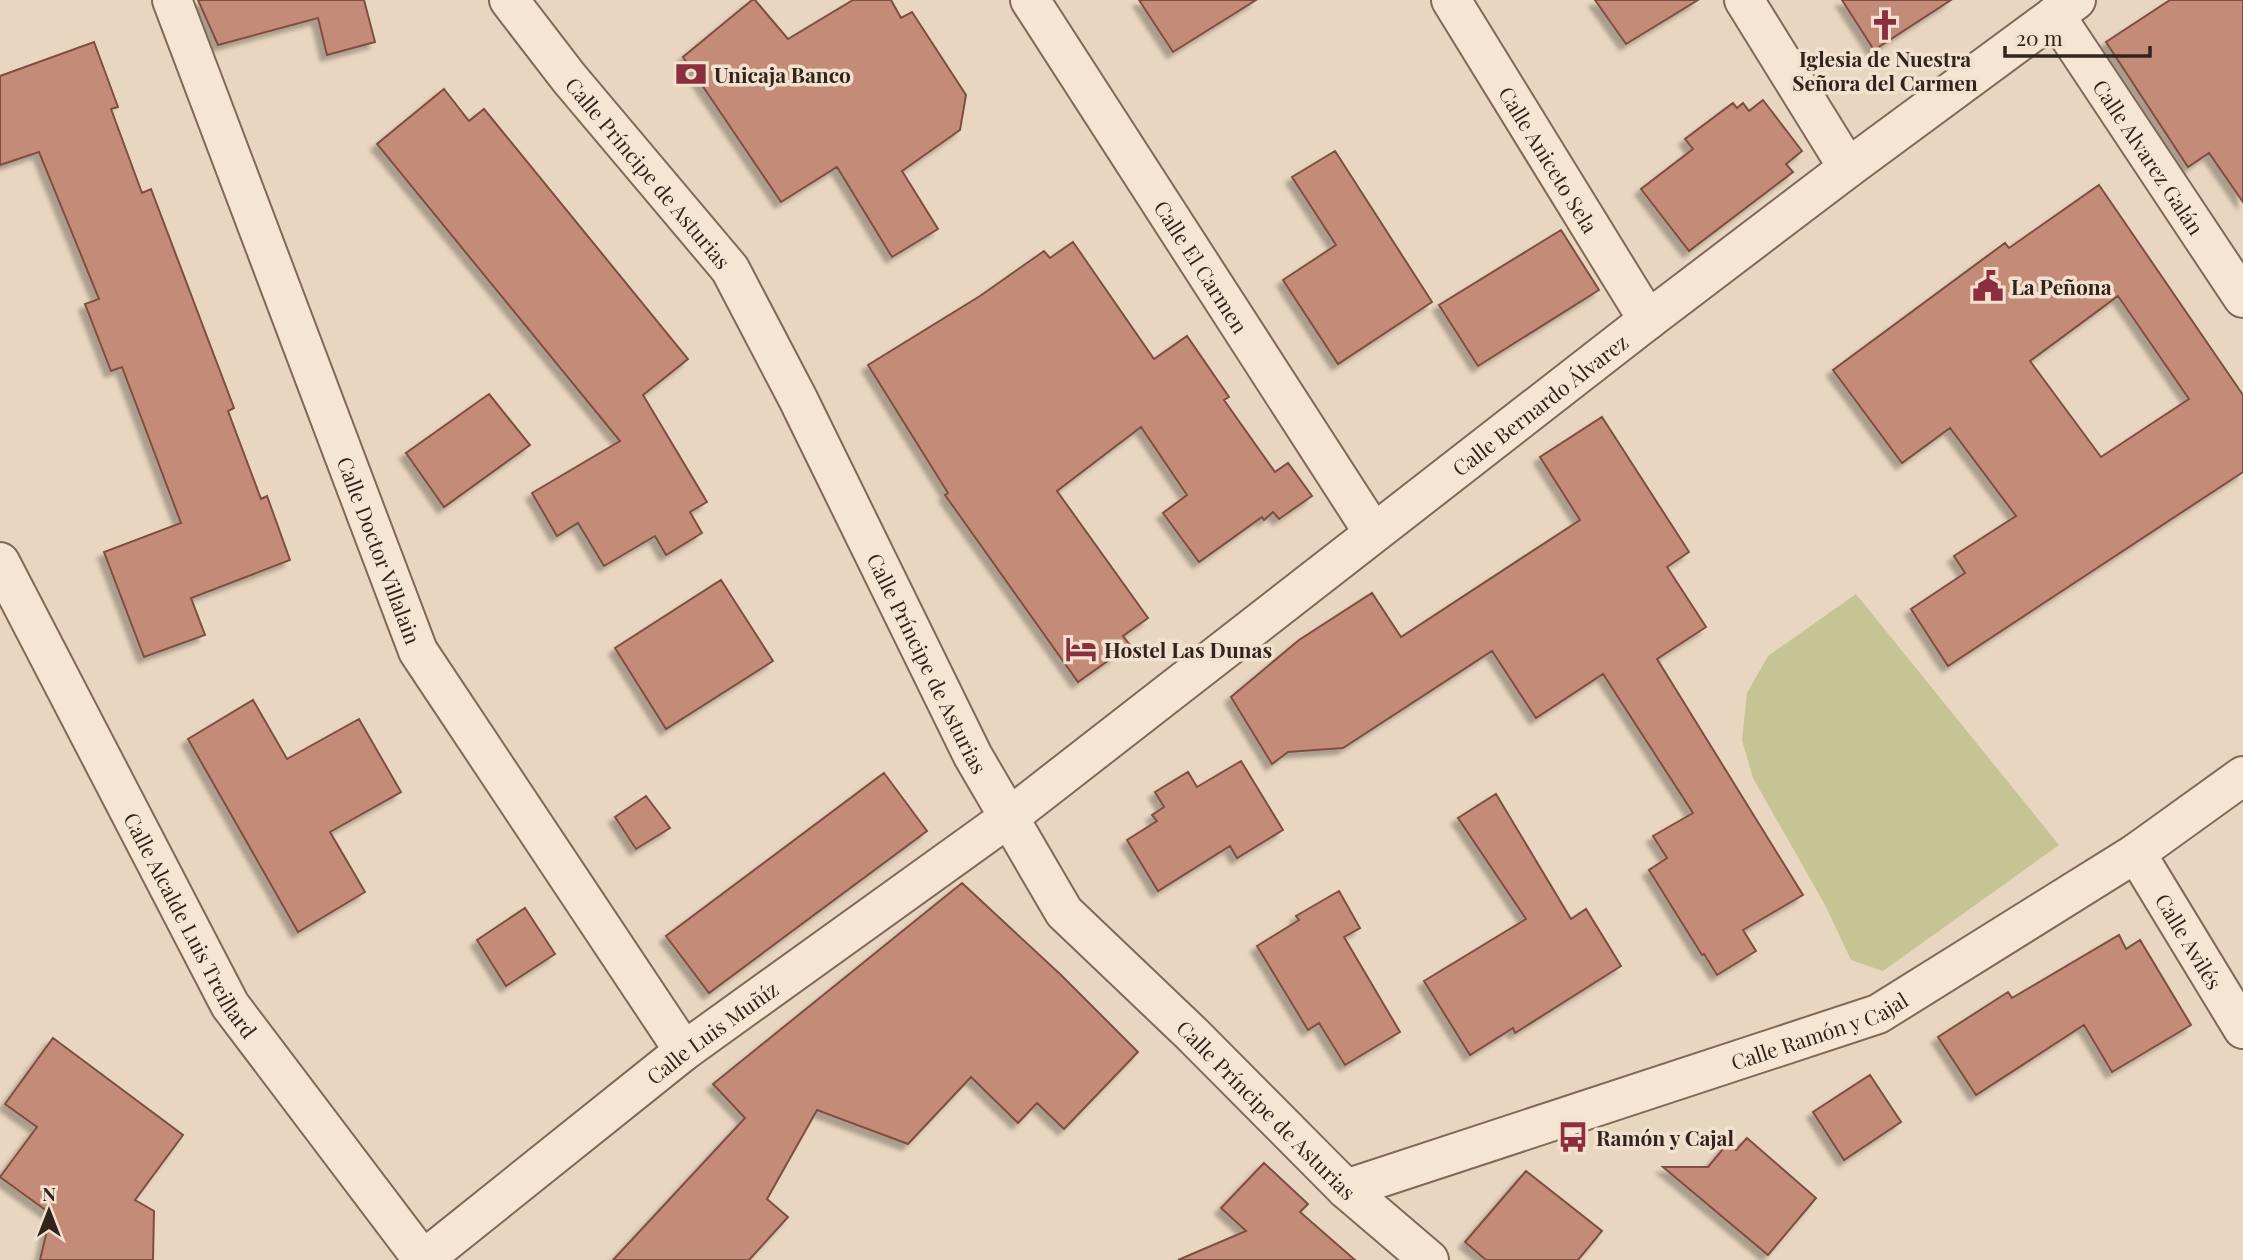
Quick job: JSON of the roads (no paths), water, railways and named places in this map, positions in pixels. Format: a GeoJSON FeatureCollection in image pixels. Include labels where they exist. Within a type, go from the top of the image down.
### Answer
{"type":"FeatureCollection","features":[{"type":"Feature","properties":{"kind":"street","name":"Calle Doctor Villalain"},"geometry":{"type":"LineString","coordinates":[[172,0],[418,652],[684,1051]]}},
{"type":"Feature","properties":{"kind":"street","name":"Calle Príncipe de Asturias"},"geometry":{"type":"LineString","coordinates":[[509,0],[569,78],[730,269],[798,400],[973,756],[1064,912],[1192,1034],[1346,1189],[1429,1260]]}},
{"type":"Feature","properties":{"kind":"street","name":"Calle El Carmen"},"geometry":{"type":"LineString","coordinates":[[1030,0],[1373,532]]}},
{"type":"Feature","properties":{"kind":"street","name":"Calle Aniceto Sela"},"geometry":{"type":"LineString","coordinates":[[1451,0],[1648,320]]}},
{"type":"Feature","properties":{"kind":"street"},"geometry":{"type":"LineString","coordinates":[[1744,0],[1848,168]]}},
{"type":"Feature","properties":{"kind":"street","name":"Calle Bernardo Álvarez"},"geometry":{"type":"LineString","coordinates":[[1008,818],[1648,320],[2065,7]]}},
{"type":"Feature","properties":{"kind":"street","name":"Calle Alvarez Galán"},"geometry":{"type":"LineString","coordinates":[[2065,7],[2243,298]]}},
{"type":"Feature","properties":{"kind":"street","name":"Calle Alcalde Luis Treillard"},"geometry":{"type":"LineString","coordinates":[[0,562],[230,1005],[423,1260]]}},
{"type":"Feature","properties":{"kind":"street","name":"Calle Ramón y Cajal"},"geometry":{"type":"LineString","coordinates":[[1346,1189],[1878,1014],[2136,853],[2243,776]]}},
{"type":"Feature","properties":{"kind":"street","name":"Calle Luis Muñíz"},"geometry":{"type":"LineString","coordinates":[[423,1260],[684,1051],[1008,818]]}},
{"type":"Feature","properties":{"kind":"street","name":"Calle Avilés"},"geometry":{"type":"LineString","coordinates":[[2136,853],[2243,1029]]}},
{"type":"Feature","properties":{"kind":"place","name":"Iglesia de Nuestra Señora del Carmen"},"geometry":{"type":"Point","coordinates":[1885,25]}},
{"type":"Feature","properties":{"kind":"place","name":"Unicaja Banco"},"geometry":{"type":"Point","coordinates":[691,74]}},
{"type":"Feature","properties":{"kind":"place","name":"La Peñona"},"geometry":{"type":"Point","coordinates":[1988,286]}},
{"type":"Feature","properties":{"kind":"place","name":"Hostel Las Dunas"},"geometry":{"type":"Point","coordinates":[1081,649]}},
{"type":"Feature","properties":{"kind":"place","name":"Ramón y Cajal"},"geometry":{"type":"Point","coordinates":[1573,1137]}}]}
